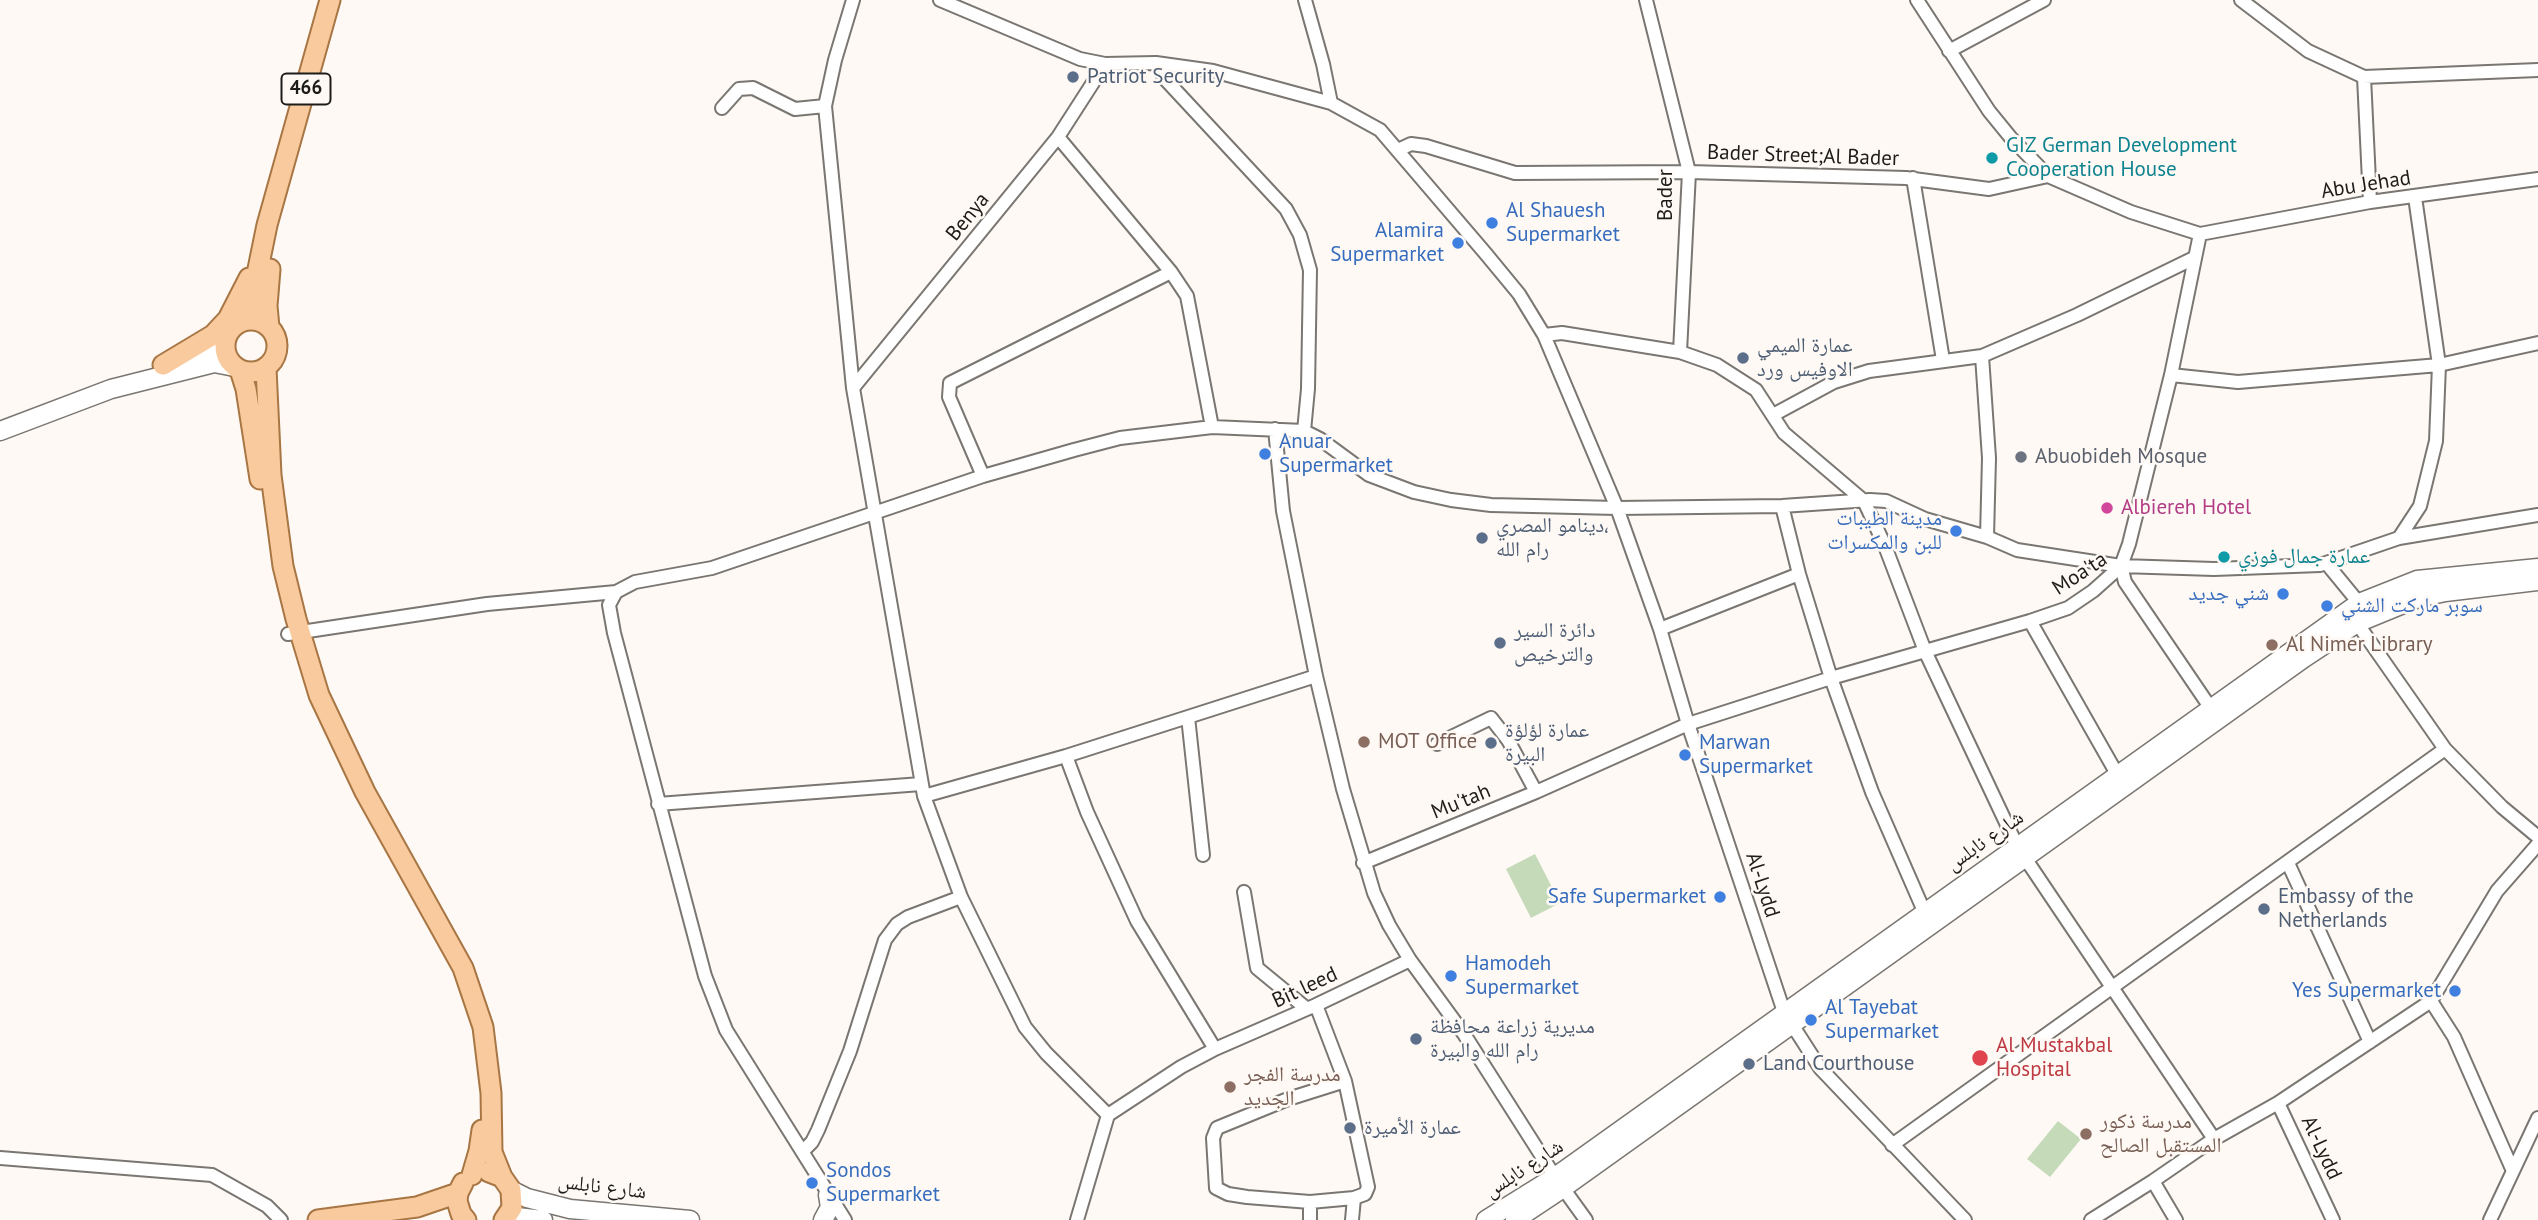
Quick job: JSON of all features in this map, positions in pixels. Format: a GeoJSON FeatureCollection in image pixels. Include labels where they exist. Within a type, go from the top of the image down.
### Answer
{"type":"FeatureCollection","features":[{"type":"Feature","properties":{"kind":"main road","name":"466"},"geometry":{"type":"LineString","coordinates":[[226,338],[250,308],[262,248],[330,0]]}},
{"type":"Feature","properties":{"kind":"main road","name":"466"},"geometry":{"type":"LineString","coordinates":[[266,368],[273,362],[278,346],[269,327],[268,287],[281,178]]}},
{"type":"Feature","properties":{"kind":"main road"},"geometry":{"type":"LineString","coordinates":[[163,365],[213,335],[228,319],[262,248]]}},
{"type":"Feature","properties":{"kind":"main road"},"geometry":{"type":"LineString","coordinates":[[242,321],[258,320],[269,327]]}},
{"type":"Feature","properties":{"kind":"main road"},"geometry":{"type":"LineString","coordinates":[[0,420],[109,379],[206,352],[226,338]]}},
{"type":"Feature","properties":{"kind":"main road"},"geometry":{"type":"LineString","coordinates":[[226,338],[226,354],[237,368],[246,389],[282,618],[294,633],[319,695],[365,792],[463,968],[483,1027],[491,1093],[492,1152],[506,1184],[512,1208],[506,1218]]}},
{"type":"Feature","properties":{"kind":"main road"},"geometry":{"type":"LineString","coordinates":[[0,431],[111,389],[214,363],[254,372],[266,368],[272,488],[294,633],[312,701],[359,801],[390,849],[459,975],[470,1007],[481,1056],[484,1099],[480,1151],[472,1175]]}},
{"type":"Feature","properties":{"kind":"main road","name":"شارع نابلس"},"geometry":{"type":"LineString","coordinates":[[1515,1220],[1559,1183],[2214,714],[2359,603],[2417,580],[2538,568]]}},
{"type":"Feature","properties":{"kind":"main road","name":"شارع نابلس"},"geometry":{"type":"LineString","coordinates":[[2021,853],[2117,774],[2357,623],[2418,598],[2445,592],[2538,581]]}},
{"type":"Feature","properties":{"kind":"main road"},"geometry":{"type":"LineString","coordinates":[[466,1220],[458,1208],[458,1194],[465,1180],[472,1175],[487,1172],[506,1184]]}},
{"type":"Feature","properties":{"kind":"main road","name":"شارع نابلس"},"geometry":{"type":"LineString","coordinates":[[1486,1220],[1559,1183]]}},
{"type":"Feature","properties":{"kind":"main road","name":"شارع نابلس"},"geometry":{"type":"LineString","coordinates":[[506,1184],[527,1198],[570,1209],[690,1220]]}},
{"type":"Feature","properties":{"kind":"main road"},"geometry":{"type":"LineString","coordinates":[[318,1220],[418,1207],[458,1194]]}},
{"type":"Feature","properties":{"kind":"main road"},"geometry":{"type":"LineString","coordinates":[[823,1220],[830,1207],[828,1195]]}},
{"type":"Feature","properties":{"kind":"main road"},"geometry":{"type":"LineString","coordinates":[[418,1207],[466,1220]]}},
{"type":"Feature","properties":{"kind":"main road","name":"شارع نابلس"},"geometry":{"type":"LineString","coordinates":[[506,1218],[543,1220]]}},
{"type":"Feature","properties":{"kind":"street"},"geometry":{"type":"LineString","coordinates":[[853,0],[825,106],[853,388],[922,790],[961,897],[1025,1027],[1046,1053],[1108,1115],[1077,1220]]}},
{"type":"Feature","properties":{"kind":"street","name":"Al-Lydd"},"geometry":{"type":"LineString","coordinates":[[940,0],[1080,59],[1105,64],[1156,63],[1213,71],[1331,103],[1380,130],[1519,294],[1544,335],[1617,508],[1660,629],[1688,724],[1788,1019],[1820,1068],[1965,1220]]}},
{"type":"Feature","properties":{"kind":"street"},"geometry":{"type":"LineString","coordinates":[[1305,0],[1324,64],[1331,103]]}},
{"type":"Feature","properties":{"kind":"street","name":"Bader"},"geometry":{"type":"LineString","coordinates":[[1646,0],[1689,172],[1680,352]]}},
{"type":"Feature","properties":{"kind":"street"},"geometry":{"type":"LineString","coordinates":[[1917,0],[1989,111],[2048,176],[2131,212],[2200,234],[2171,374],[2130,544],[2121,566]]}},
{"type":"Feature","properties":{"kind":"street"},"geometry":{"type":"LineString","coordinates":[[1950,51],[2044,0]]}},
{"type":"Feature","properties":{"kind":"street"},"geometry":{"type":"LineString","coordinates":[[2241,0],[2308,51],[2364,77],[2538,70]]}},
{"type":"Feature","properties":{"kind":"street"},"geometry":{"type":"LineString","coordinates":[[1156,63],[1165,79],[1286,209],[1300,235],[1310,270],[1308,389],[1304,431]]}},
{"type":"Feature","properties":{"kind":"street","name":"Benya"},"geometry":{"type":"LineString","coordinates":[[853,388],[1058,137],[1105,64]]}},
{"type":"Feature","properties":{"kind":"street"},"geometry":{"type":"LineString","coordinates":[[2364,77],[2370,202]]}},
{"type":"Feature","properties":{"kind":"street"},"geometry":{"type":"LineString","coordinates":[[722,108],[739,89],[753,88],[795,109],[825,106]]}},
{"type":"Feature","properties":{"kind":"street"},"geometry":{"type":"LineString","coordinates":[[1058,137],[1171,272],[1187,296],[1212,427]]}},
{"type":"Feature","properties":{"kind":"street","name":"Bader Street;Al Bader"},"geometry":{"type":"LineString","coordinates":[[1398,150],[1411,144],[1426,146],[1515,173],[1689,172],[1913,178],[1989,189],[2048,176]]}},
{"type":"Feature","properties":{"kind":"street"},"geometry":{"type":"LineString","coordinates":[[1913,178],[1943,360]]}},
{"type":"Feature","properties":{"kind":"street","name":"Abu Jehad"},"geometry":{"type":"LineString","coordinates":[[2200,234],[2370,202],[2538,179]]}},
{"type":"Feature","properties":{"kind":"street"},"geometry":{"type":"LineString","coordinates":[[2399,538],[2420,506],[2436,441],[2440,365],[2415,197]]}},
{"type":"Feature","properties":{"kind":"street"},"geometry":{"type":"LineString","coordinates":[[1773,415],[1834,382],[1870,371],[1982,356],[2077,315],[2194,258]]}},
{"type":"Feature","properties":{"kind":"street"},"geometry":{"type":"LineString","coordinates":[[982,476],[949,397],[950,383],[1171,272]]}},
{"type":"Feature","properties":{"kind":"street"},"geometry":{"type":"LineString","coordinates":[[1544,335],[1562,333],[1680,352],[1717,365],[1756,390],[1784,432],[1864,501],[1885,546],[1925,651],[2021,853],[2214,1139]]}},
{"type":"Feature","properties":{"kind":"street"},"geometry":{"type":"LineString","coordinates":[[2171,374],[2238,382],[2440,365],[2538,343]]}},
{"type":"Feature","properties":{"kind":"street"},"geometry":{"type":"LineString","coordinates":[[1982,356],[1989,458],[1987,537]]}},
{"type":"Feature","properties":{"kind":"street"},"geometry":{"type":"LineString","coordinates":[[294,633],[487,604],[616,592],[635,582],[712,569],[982,476],[1120,438],[1212,427],[1304,431],[1320,439],[1369,475],[1414,492],[1451,500],[1491,505],[1617,508],[1782,506],[1886,501],[1925,519],[1987,537],[2017,550],[2121,566],[2214,569],[2327,564],[2399,538],[2538,516]]}},
{"type":"Feature","properties":{"kind":"street"},"geometry":{"type":"LineString","coordinates":[[1275,429],[1283,512],[1316,676],[1363,863],[1384,914],[1410,960],[1501,1089],[1559,1183],[1586,1220]]}},
{"type":"Feature","properties":{"kind":"street"},"geometry":{"type":"LineString","coordinates":[[1782,506],[1799,574],[1831,678],[1872,792],[1928,918]]}},
{"type":"Feature","properties":{"kind":"street"},"geometry":{"type":"LineString","coordinates":[[2327,564],[2359,603],[2357,623],[2445,748],[2502,807],[2538,836]]}},
{"type":"Feature","properties":{"kind":"street","name":"Moa'ta"},"geometry":{"type":"LineString","coordinates":[[1831,678],[2068,608],[2093,591],[2121,566],[2125,582],[2214,714]]}},
{"type":"Feature","properties":{"kind":"street"},"geometry":{"type":"LineString","coordinates":[[1660,629],[1799,574]]}},
{"type":"Feature","properties":{"kind":"street"},"geometry":{"type":"LineString","coordinates":[[616,592],[609,605],[614,633],[705,976],[719,1015],[755,1078],[845,1220]]}},
{"type":"Feature","properties":{"kind":"street"},"geometry":{"type":"LineString","coordinates":[[2030,621],[2117,774]]}},
{"type":"Feature","properties":{"kind":"street"},"geometry":{"type":"LineString","coordinates":[[658,804],[922,790],[1066,756],[1316,676]]}},
{"type":"Feature","properties":{"kind":"street","name":"Mu'tah"},"geometry":{"type":"LineString","coordinates":[[1363,863],[1536,792],[1688,724],[1831,678]]}},
{"type":"Feature","properties":{"kind":"street"},"geometry":{"type":"LineString","coordinates":[[1188,717],[1203,855]]}},
{"type":"Feature","properties":{"kind":"street"},"geometry":{"type":"LineString","coordinates":[[1437,744],[1491,718],[1508,740],[1536,792]]}},
{"type":"Feature","properties":{"kind":"street"},"geometry":{"type":"LineString","coordinates":[[1892,1145],[2445,748]]}},
{"type":"Feature","properties":{"kind":"street"},"geometry":{"type":"LineString","coordinates":[[1066,756],[1087,813],[1137,921],[1215,1049]]}},
{"type":"Feature","properties":{"kind":"street"},"geometry":{"type":"LineString","coordinates":[[2278,1103],[2431,1001],[2497,891],[2538,844]]}},
{"type":"Feature","properties":{"kind":"street"},"geometry":{"type":"LineString","coordinates":[[2288,863],[2370,1042]]}},
{"type":"Feature","properties":{"kind":"street"},"geometry":{"type":"LineString","coordinates":[[1244,892],[1257,968],[1312,1007],[1345,1081],[1368,1186],[1364,1194],[1354,1198],[1310,1202],[1247,1197],[1228,1194],[1216,1188],[1213,1138],[1217,1128],[1345,1081]]}},
{"type":"Feature","properties":{"kind":"street"},"geometry":{"type":"LineString","coordinates":[[803,1151],[818,1130],[845,1062],[884,940],[908,917],[961,897]]}},
{"type":"Feature","properties":{"kind":"street","name":"Bit leed"},"geometry":{"type":"LineString","coordinates":[[1108,1115],[1181,1067],[1215,1049],[1410,960]]}},
{"type":"Feature","properties":{"kind":"street"},"geometry":{"type":"LineString","coordinates":[[2431,1001],[2454,1037],[2513,1171]]}},
{"type":"Feature","properties":{"kind":"street","name":"Al-Lydd"},"geometry":{"type":"LineString","coordinates":[[2091,1220],[2214,1139],[2278,1103],[2333,1220]]}},
{"type":"Feature","properties":{"kind":"street"},"geometry":{"type":"LineString","coordinates":[[2490,1220],[2538,1118]]}},
{"type":"Feature","properties":{"kind":"street"},"geometry":{"type":"LineString","coordinates":[[0,1157],[212,1175],[267,1206],[281,1220]]}},
{"type":"Feature","properties":{"kind":"street"},"geometry":{"type":"LineString","coordinates":[[2153,1181],[2176,1220]]}},
{"type":"Feature","properties":{"kind":"street"},"geometry":{"type":"LineString","coordinates":[[1352,1220],[1354,1198]]}},
{"type":"Feature","properties":{"kind":"street"},"geometry":{"type":"LineString","coordinates":[[1310,1202],[1310,1220]]}},
{"type":"Feature","properties":{"kind":"green space"},"geometry":{"type":"Polygon","coordinates":[[[1535,854],[1560,903],[1531,918],[1506,869],[1535,854]]]}},
{"type":"Feature","properties":{"kind":"green space"},"geometry":{"type":"Polygon","coordinates":[[[2058,1121],[2081,1139],[2050,1177],[2027,1159],[2058,1121]]]}},
{"type":"Feature","properties":{"kind":"place","name":"Patriot Security"},"geometry":{"type":"Point","coordinates":[1073,77]}},
{"type":"Feature","properties":{"kind":"place","name":"GIZ German Development Cooperation House"},"geometry":{"type":"Point","coordinates":[1992,158]}},
{"type":"Feature","properties":{"kind":"place","name":"Al Shauesh Supermarket"},"geometry":{"type":"Point","coordinates":[1492,223]}},
{"type":"Feature","properties":{"kind":"place","name":"Alamira Supermarket"},"geometry":{"type":"Point","coordinates":[1458,243]}},
{"type":"Feature","properties":{"kind":"place","name":"عمارة الميمي الاوفيس ورد"},"geometry":{"type":"Point","coordinates":[1743,358]}},
{"type":"Feature","properties":{"kind":"place","name":"Anuar Supermarket"},"geometry":{"type":"Point","coordinates":[1265,454]}},
{"type":"Feature","properties":{"kind":"place","name":"Abuobideh Mosque"},"geometry":{"type":"Point","coordinates":[2021,457]}},
{"type":"Feature","properties":{"kind":"place","name":"Albiereh Hotel"},"geometry":{"type":"Point","coordinates":[2107,508]}},
{"type":"Feature","properties":{"kind":"place","name":"مدينة الطيبات للبن والمكسرات"},"geometry":{"type":"Point","coordinates":[1956,531]}},
{"type":"Feature","properties":{"kind":"place","name":"دينامو المصري، رام الله"},"geometry":{"type":"Point","coordinates":[1482,538]}},
{"type":"Feature","properties":{"kind":"place","name":"عمارة جمال فوزي"},"geometry":{"type":"Point","coordinates":[2224,557]}},
{"type":"Feature","properties":{"kind":"place","name":"شني جديد"},"geometry":{"type":"Point","coordinates":[2283,594]}},
{"type":"Feature","properties":{"kind":"place","name":"سوبر ماركت الشني"},"geometry":{"type":"Point","coordinates":[2327,606]}},
{"type":"Feature","properties":{"kind":"place","name":"دائرة السير والترخيص"},"geometry":{"type":"Point","coordinates":[1500,643]}},
{"type":"Feature","properties":{"kind":"place","name":"Al Nimer Library"},"geometry":{"type":"Point","coordinates":[2272,645]}},
{"type":"Feature","properties":{"kind":"place","name":"MOT Office"},"geometry":{"type":"Point","coordinates":[1364,742]}},
{"type":"Feature","properties":{"kind":"place","name":"عمارة لؤلؤة البيرة"},"geometry":{"type":"Point","coordinates":[1491,743]}},
{"type":"Feature","properties":{"kind":"place","name":"Marwan Supermarket"},"geometry":{"type":"Point","coordinates":[1685,755]}},
{"type":"Feature","properties":{"kind":"place","name":"Safe Supermarket"},"geometry":{"type":"Point","coordinates":[1720,897]}},
{"type":"Feature","properties":{"kind":"place","name":"Embassy of the Netherlands"},"geometry":{"type":"Point","coordinates":[2264,909]}},
{"type":"Feature","properties":{"kind":"place","name":"Hamodeh Supermarket"},"geometry":{"type":"Point","coordinates":[1451,976]}},
{"type":"Feature","properties":{"kind":"place","name":"Yes Supermarket"},"geometry":{"type":"Point","coordinates":[2455,991]}},
{"type":"Feature","properties":{"kind":"place","name":"Al Tayebat Supermarket"},"geometry":{"type":"Point","coordinates":[1811,1020]}},
{"type":"Feature","properties":{"kind":"place","name":"مديرية زراعة محافظة رام الله والبيرة"},"geometry":{"type":"Point","coordinates":[1416,1039]}},
{"type":"Feature","properties":{"kind":"place","name":"Al Mustakbal Hospital"},"geometry":{"type":"Point","coordinates":[1980,1058]}},
{"type":"Feature","properties":{"kind":"place","name":"Land Courthouse"},"geometry":{"type":"Point","coordinates":[1749,1064]}},
{"type":"Feature","properties":{"kind":"place","name":"مدرسة الفجر الجديد"},"geometry":{"type":"Point","coordinates":[1230,1087]}},
{"type":"Feature","properties":{"kind":"place","name":"عمارة الأميرة"},"geometry":{"type":"Point","coordinates":[1350,1128]}},
{"type":"Feature","properties":{"kind":"place","name":"مدرسة ذكور المستقبل الصالح"},"geometry":{"type":"Point","coordinates":[2086,1134]}},
{"type":"Feature","properties":{"kind":"place","name":"Sondos Supermarket"},"geometry":{"type":"Point","coordinates":[812,1183]}}]}
